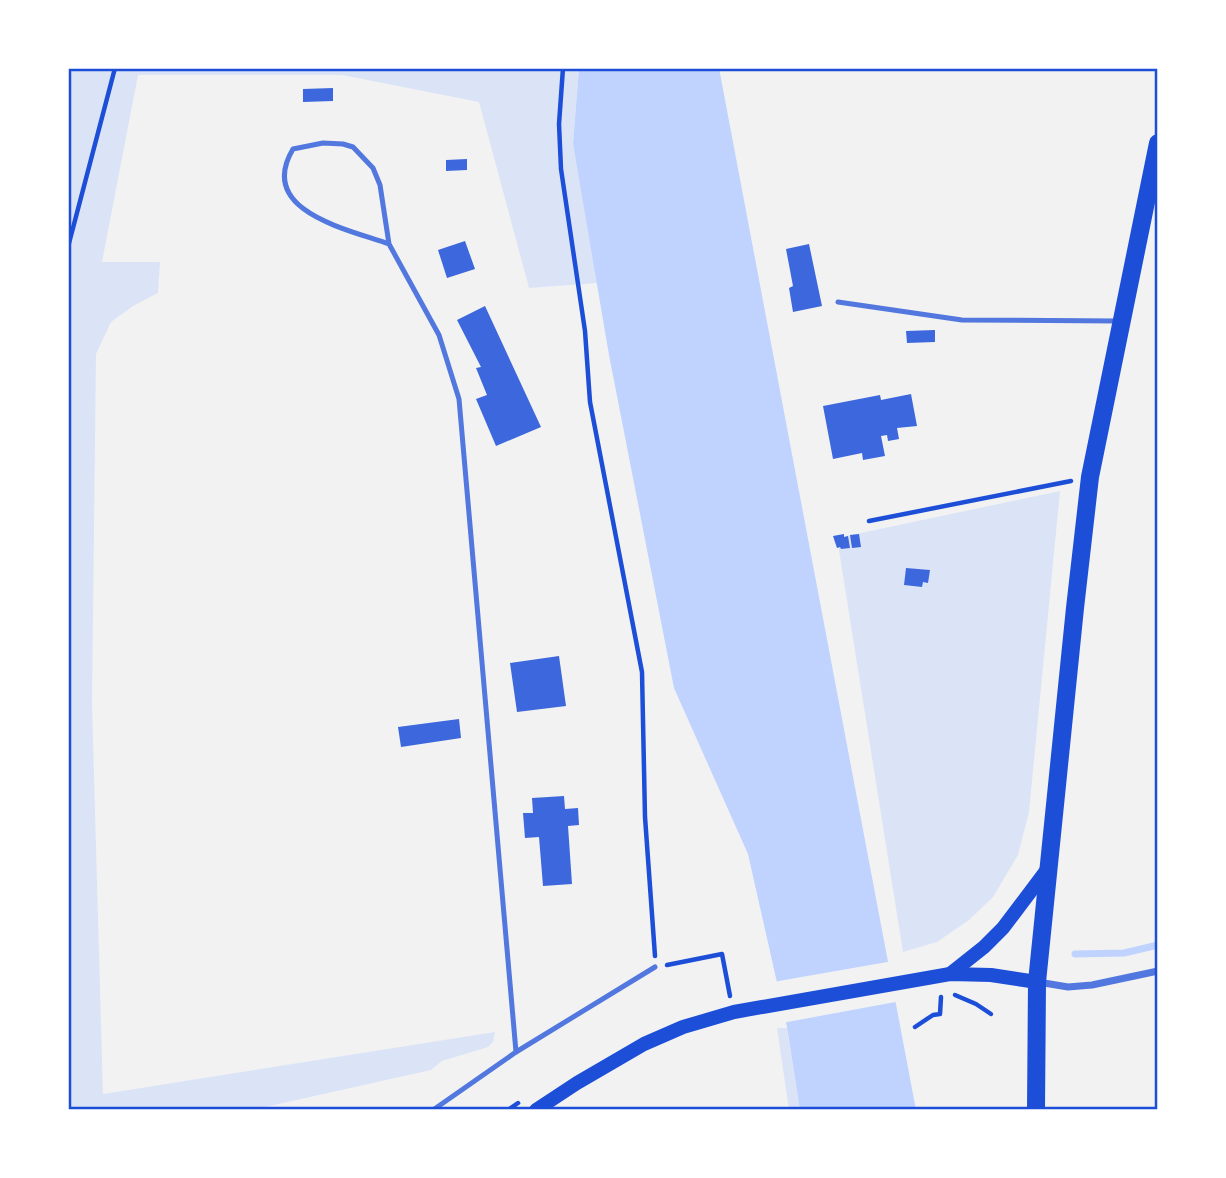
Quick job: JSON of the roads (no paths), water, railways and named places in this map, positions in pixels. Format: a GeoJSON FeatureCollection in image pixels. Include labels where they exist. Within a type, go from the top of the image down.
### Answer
{"type":"FeatureCollection","features":[{"type":"Feature","properties":{"kind":"main road"},"geometry":{"type":"LineString","coordinates":[[1036,1110],[1037,982],[1074,608],[1090,477],[1158,143]]}},
{"type":"Feature","properties":{"kind":"main road"},"geometry":{"type":"LineString","coordinates":[[950,974],[1003,928],[1049,867]]}},
{"type":"Feature","properties":{"kind":"main road"},"geometry":{"type":"LineString","coordinates":[[536,1110],[644,1044],[683,1027],[754,1009],[950,974],[991,975],[1037,982]]}},
{"type":"Feature","properties":{"kind":"street"},"geometry":{"type":"LineString","coordinates":[[1037,982],[1068,987],[1092,985],[1158,971]]}},
{"type":"Feature","properties":{"kind":"lane"},"geometry":{"type":"LineString","coordinates":[[389,244],[321,219],[303,209],[287,194],[284,179],[286,160],[293,149],[323,143],[343,144],[353,147],[373,168],[380,185],[389,244],[439,335],[459,399],[516,1052]]}},
{"type":"Feature","properties":{"kind":"lane"},"geometry":{"type":"LineString","coordinates":[[838,302],[962,320],[1120,321]]}},
{"type":"Feature","properties":{"kind":"lane"},"geometry":{"type":"LineString","coordinates":[[433,1110],[516,1052],[655,967]]}},
{"type":"Feature","properties":{"kind":"water"},"geometry":{"type":"Polygon","coordinates":[[[579,68],[719,68],[916,1110],[800,1110],[787,1027],[748,854],[674,688],[609,355],[573,144],[579,68]]]}},
{"type":"Feature","properties":{"kind":"waterway"},"geometry":{"type":"LineString","coordinates":[[1075,954],[1124,953],[1158,945]]}}]}
